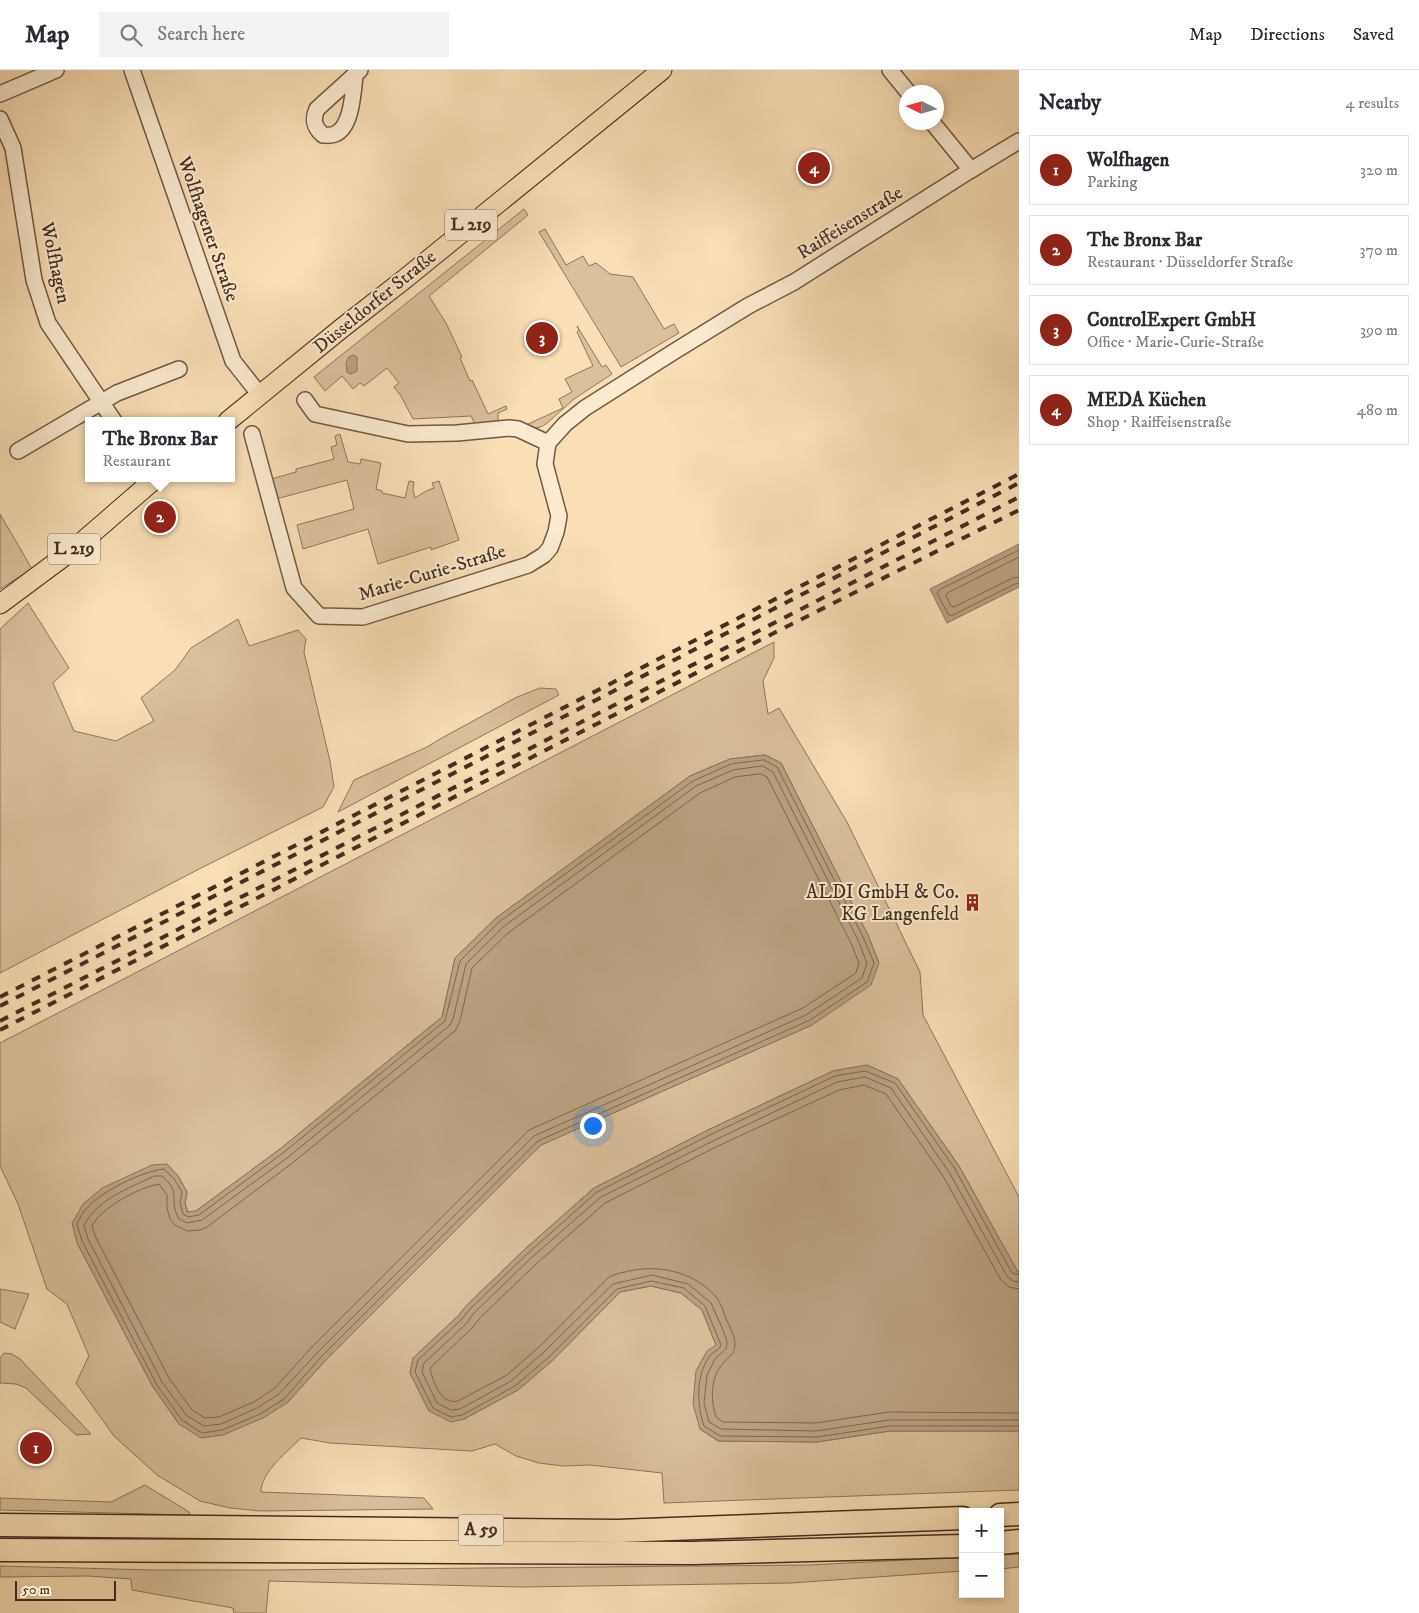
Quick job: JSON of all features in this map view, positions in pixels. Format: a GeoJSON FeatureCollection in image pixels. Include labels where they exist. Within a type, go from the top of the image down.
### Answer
{"type":"FeatureCollection","features":[{"type":"Feature","properties":{"kind":"highway"},"geometry":{"type":"LineString","coordinates":[[1004,1515],[1019,1514]]}},
{"type":"Feature","properties":{"kind":"highway","name":"A 59"},"geometry":{"type":"LineString","coordinates":[[0,1525],[618,1531],[959,1518]]}},
{"type":"Feature","properties":{"kind":"highway"},"geometry":{"type":"LineString","coordinates":[[1004,1543],[1019,1541]]}},
{"type":"Feature","properties":{"kind":"highway","name":"A 59"},"geometry":{"type":"LineString","coordinates":[[0,1550],[693,1553],[959,1546]]}},
{"type":"Feature","properties":{"kind":"main road","name":"Düsseldorfer Straße"},"geometry":{"type":"LineString","coordinates":[[233,417],[662,70]]}},
{"type":"Feature","properties":{"kind":"main road","name":"L 219"},"geometry":{"type":"LineString","coordinates":[[0,604],[74,549],[151,482]]}},
{"type":"Feature","properties":{"kind":"street"},"geometry":{"type":"LineString","coordinates":[[0,94],[56,70]]}},
{"type":"Feature","properties":{"kind":"street","name":"Wolfhagener Straße"},"geometry":{"type":"LineString","coordinates":[[132,70],[233,361],[260,395]]}},
{"type":"Feature","properties":{"kind":"street"},"geometry":{"type":"LineString","coordinates":[[890,70],[902,85]]}},
{"type":"Feature","properties":{"kind":"street","name":"Wolfhagen"},"geometry":{"type":"LineString","coordinates":[[0,119],[14,148],[34,280],[48,323],[111,417]]}},
{"type":"Feature","properties":{"kind":"street"},"geometry":{"type":"LineString","coordinates":[[938,130],[970,170]]}},
{"type":"Feature","properties":{"kind":"street","name":"Raiffeisenstraße"},"geometry":{"type":"LineString","coordinates":[[548,443],[565,424],[585,408],[748,306],[794,282],[1019,141]]}},
{"type":"Feature","properties":{"kind":"street"},"geometry":{"type":"LineString","coordinates":[[18,451],[117,392],[179,369]]}},
{"type":"Feature","properties":{"kind":"street"},"geometry":{"type":"LineString","coordinates":[[305,400],[315,414],[408,434],[457,433],[510,428],[518,429],[548,443]]}},
{"type":"Feature","properties":{"kind":"street","name":"Marie-Curie-Straße"},"geometry":{"type":"LineString","coordinates":[[252,434],[294,588],[319,616],[363,617],[528,565],[537,560],[550,548],[556,532],[558,516],[544,464],[548,443]]}},
{"type":"Feature","properties":{"kind":"shaded area"},"geometry":{"type":"Polygon","coordinates":[[[524,209],[528,215],[429,296],[446,323],[462,357],[460,358],[470,381],[472,380],[488,414],[506,406],[507,409],[498,413],[498,424],[476,426],[471,416],[413,419],[394,387],[399,383],[387,368],[364,386],[360,383],[353,389],[342,376],[325,391],[314,377],[524,209]]]}},
{"type":"Feature","properties":{"kind":"shaded area"},"geometry":{"type":"Polygon","coordinates":[[[545,229],[566,265],[583,256],[589,266],[596,263],[610,274],[633,277],[664,329],[674,324],[679,333],[621,367],[539,232],[545,229]]]}},
{"type":"Feature","properties":{"kind":"shaded area"},"geometry":{"type":"Polygon","coordinates":[[[577,326],[602,367],[606,365],[612,374],[574,399],[546,424],[541,427],[531,428],[526,425],[563,408],[559,399],[572,392],[565,379],[593,366],[577,332],[579,330],[577,326]]]}},
{"type":"Feature","properties":{"kind":"shaded area"},"geometry":{"type":"Polygon","coordinates":[[[340,434],[348,462],[360,464],[361,459],[381,463],[376,489],[382,491],[382,493],[405,498],[409,481],[414,482],[415,498],[434,488],[432,483],[439,481],[459,540],[431,550],[431,547],[378,564],[368,529],[303,549],[297,525],[354,509],[347,480],[276,499],[271,479],[296,472],[296,469],[334,459],[331,447],[337,445],[335,436],[340,434]]]}},
{"type":"Feature","properties":{"kind":"shaded area"},"geometry":{"type":"Polygon","coordinates":[[[0,514],[32,569],[0,589],[0,514]]]}},
{"type":"Feature","properties":{"kind":"shaded area"},"geometry":{"type":"Polygon","coordinates":[[[28,603],[69,668],[53,683],[74,731],[116,741],[154,721],[141,698],[175,670],[191,648],[238,619],[249,646],[298,630],[306,639],[304,652],[330,761],[334,787],[323,807],[201,868],[0,973],[0,629],[28,603]]]}},
{"type":"Feature","properties":{"kind":"shaded area"},"geometry":{"type":"Polygon","coordinates":[[[774,642],[774,658],[763,681],[768,714],[779,708],[847,822],[920,972],[923,1015],[1019,1197],[1019,1274],[959,1166],[898,1079],[867,1065],[833,1071],[710,1129],[594,1188],[524,1250],[413,1358],[410,1373],[429,1411],[464,1419],[518,1390],[553,1360],[620,1292],[651,1286],[681,1293],[702,1310],[716,1345],[700,1429],[718,1441],[817,1442],[890,1431],[1019,1431],[1019,1490],[664,1503],[662,1473],[590,1465],[563,1466],[539,1463],[516,1456],[495,1444],[472,1451],[330,1443],[301,1438],[270,1470],[265,1477],[261,1492],[424,1498],[433,1509],[260,1511],[230,1508],[200,1501],[157,1475],[114,1436],[76,1383],[89,1356],[67,1304],[47,1289],[18,1204],[0,1166],[0,1043],[774,642]],[[765,755],[730,759],[690,776],[496,918],[455,958],[442,1017],[280,1149],[196,1211],[188,1212],[185,1203],[187,1192],[178,1176],[167,1164],[77,1243],[153,1387],[179,1424],[287,1403],[325,1361],[541,1145],[812,1025],[879,963],[868,935],[781,763],[765,755]]]}},
{"type":"Feature","properties":{"kind":"shaded area"},"geometry":{"type":"Polygon","coordinates":[[[540,688],[556,689],[559,695],[338,812],[354,780],[427,747],[517,697],[540,688]]]}},
{"type":"Feature","properties":{"kind":"shaded area"},"geometry":{"type":"Polygon","coordinates":[[[0,1289],[29,1294],[15,1329],[0,1322],[0,1289]]]}},
{"type":"Feature","properties":{"kind":"shaded area"},"geometry":{"type":"Polygon","coordinates":[[[4,1353],[12,1354],[20,1359],[91,1434],[76,1435],[26,1388],[16,1384],[0,1383],[0,1358],[4,1353]]]}},
{"type":"Feature","properties":{"kind":"shaded area"},"geometry":{"type":"Polygon","coordinates":[[[145,1485],[186,1510],[190,1513],[189,1515],[0,1510],[0,1498],[111,1502],[145,1485]]]}},
{"type":"Feature","properties":{"kind":"shaded area"},"geometry":{"type":"Polygon","coordinates":[[[1019,1554],[1019,1567],[1004,1569],[1004,1555],[1019,1554]]]}},
{"type":"Feature","properties":{"kind":"shaded area"},"geometry":{"type":"Polygon","coordinates":[[[959,1557],[959,1571],[791,1583],[521,1587],[269,1581],[266,1613],[234,1613],[233,1608],[132,1590],[131,1579],[88,1576],[0,1577],[0,1566],[153,1570],[269,1570],[810,1565],[959,1557]]]}},
{"type":"Feature","properties":{"kind":"water"},"geometry":{"type":"Polygon","coordinates":[[[353,355],[357,357],[357,371],[351,374],[347,372],[346,363],[349,357],[353,355]]]}},
{"type":"Feature","properties":{"kind":"water"},"geometry":{"type":"Polygon","coordinates":[[[1019,544],[1019,587],[947,623],[930,589],[1019,544]]]}},
{"type":"Feature","properties":{"kind":"water"},"geometry":{"type":"Polygon","coordinates":[[[765,755],[781,763],[868,935],[879,963],[871,985],[812,1025],[541,1145],[325,1361],[287,1403],[263,1418],[223,1435],[201,1438],[179,1424],[153,1387],[77,1243],[72,1223],[83,1204],[102,1188],[152,1165],[167,1164],[178,1176],[187,1192],[185,1203],[187,1212],[196,1211],[280,1149],[442,1017],[455,958],[496,918],[690,776],[730,759],[765,755]]]}},
{"type":"Feature","properties":{"kind":"water"},"geometry":{"type":"Polygon","coordinates":[[[867,1065],[898,1079],[959,1166],[1019,1274],[1019,1431],[890,1431],[817,1442],[719,1441],[700,1429],[693,1404],[696,1371],[707,1351],[716,1345],[702,1310],[681,1293],[651,1286],[620,1292],[553,1360],[518,1390],[464,1419],[451,1422],[429,1411],[410,1373],[413,1358],[524,1250],[594,1188],[710,1129],[833,1071],[867,1065]]]}},
{"type":"Feature","properties":{"kind":"railway"},"geometry":{"type":"LineString","coordinates":[[0,997],[1019,474]]}},
{"type":"Feature","properties":{"kind":"railway"},"geometry":{"type":"LineString","coordinates":[[0,1006],[1019,483]]}},
{"type":"Feature","properties":{"kind":"railway"},"geometry":{"type":"LineString","coordinates":[[0,1021],[1019,497]]}},
{"type":"Feature","properties":{"kind":"railway"},"geometry":{"type":"LineString","coordinates":[[0,1030],[774,633],[1019,510]]}},
{"type":"Feature","properties":{"kind":"place","name":"MEDA Küchen"},"geometry":{"type":"Point","coordinates":[814,168]}},
{"type":"Feature","properties":{"kind":"place","name":"ControlExpert GmbH"},"geometry":{"type":"Point","coordinates":[542,338]}},
{"type":"Feature","properties":{"kind":"place","name":"The Bronx Bar"},"geometry":{"type":"Point","coordinates":[160,517]}},
{"type":"Feature","properties":{"kind":"place","name":"ALDI GmbH & Co. KG Langenfeld"},"geometry":{"type":"Point","coordinates":[973,903]}},
{"type":"Feature","properties":{"kind":"place","name":"Wolfhagen"},"geometry":{"type":"Point","coordinates":[36,1448]}}]}
